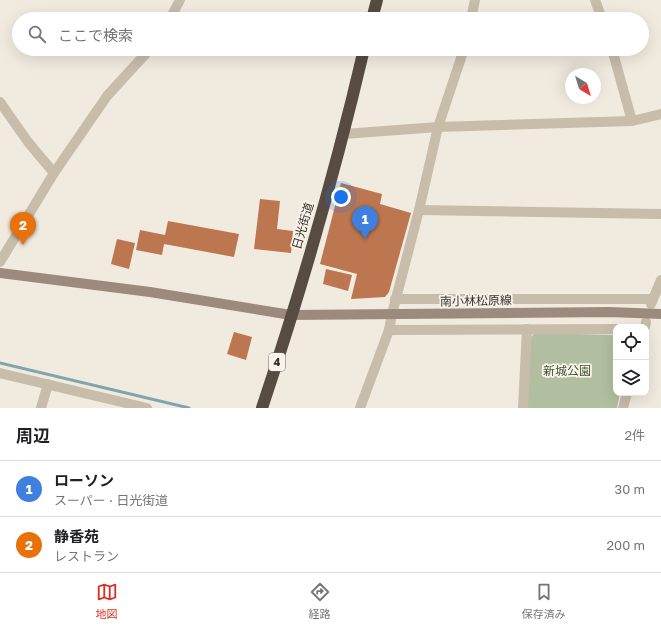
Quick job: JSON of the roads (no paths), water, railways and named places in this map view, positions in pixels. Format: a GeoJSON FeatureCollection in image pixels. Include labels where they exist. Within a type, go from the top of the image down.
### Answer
{"type":"FeatureCollection","features":[{"type":"Feature","properties":{"kind":"highway"},"geometry":{"type":"LineString","coordinates":[[374,12],[377,0]]}},
{"type":"Feature","properties":{"kind":"highway","name":"日光街道"},"geometry":{"type":"LineString","coordinates":[[262,408],[282,348],[344,134],[362,56]]}},
{"type":"Feature","properties":{"kind":"main road","name":"南小林松原線"},"geometry":{"type":"LineString","coordinates":[[0,273],[150,292],[291,315],[610,312],[661,314]]}},
{"type":"Feature","properties":{"kind":"street"},"geometry":{"type":"LineString","coordinates":[[174,12],[180,0]]}},
{"type":"Feature","properties":{"kind":"street"},"geometry":{"type":"LineString","coordinates":[[472,12],[475,0]]}},
{"type":"Feature","properties":{"kind":"street"},"geometry":{"type":"LineString","coordinates":[[595,0],[599,12]]}},
{"type":"Feature","properties":{"kind":"street"},"geometry":{"type":"LineString","coordinates":[[0,262],[54,173],[107,96],[144,56]]}},
{"type":"Feature","properties":{"kind":"street"},"geometry":{"type":"LineString","coordinates":[[360,408],[389,330],[395,300],[419,210],[438,127],[462,56]]}},
{"type":"Feature","properties":{"kind":"street"},"geometry":{"type":"LineString","coordinates":[[614,56],[632,121]]}},
{"type":"Feature","properties":{"kind":"street"},"geometry":{"type":"LineString","coordinates":[[0,102],[28,142],[54,173]]}},
{"type":"Feature","properties":{"kind":"street"},"geometry":{"type":"LineString","coordinates":[[344,134],[438,127],[632,121],[661,114]]}},
{"type":"Feature","properties":{"kind":"street"},"geometry":{"type":"LineString","coordinates":[[419,210],[661,214]]}},
{"type":"Feature","properties":{"kind":"street"},"geometry":{"type":"LineString","coordinates":[[395,300],[652,301],[661,280]]}},
{"type":"Feature","properties":{"kind":"street"},"geometry":{"type":"LineString","coordinates":[[523,408],[527,329]]}},
{"type":"Feature","properties":{"kind":"street"},"geometry":{"type":"LineString","coordinates":[[389,330],[613,329]]}},
{"type":"Feature","properties":{"kind":"street"},"geometry":{"type":"LineString","coordinates":[[0,373],[147,408]]}},
{"type":"Feature","properties":{"kind":"street"},"geometry":{"type":"LineString","coordinates":[[41,408],[48,384]]}},
{"type":"Feature","properties":{"kind":"street"},"geometry":{"type":"LineString","coordinates":[[623,408],[626,396]]}},
{"type":"Feature","properties":{"kind":"waterway"},"geometry":{"type":"LineString","coordinates":[[0,363],[189,408]]}},
{"type":"Feature","properties":{"kind":"place","name":"ローソン"},"geometry":{"type":"Point","coordinates":[365,239]}},
{"type":"Feature","properties":{"kind":"place","name":"静香苑"},"geometry":{"type":"Point","coordinates":[23,245]}},
{"type":"Feature","properties":{"kind":"park label","name":"新城公園"},"geometry":{"type":"Point","coordinates":[567,371]}}]}
